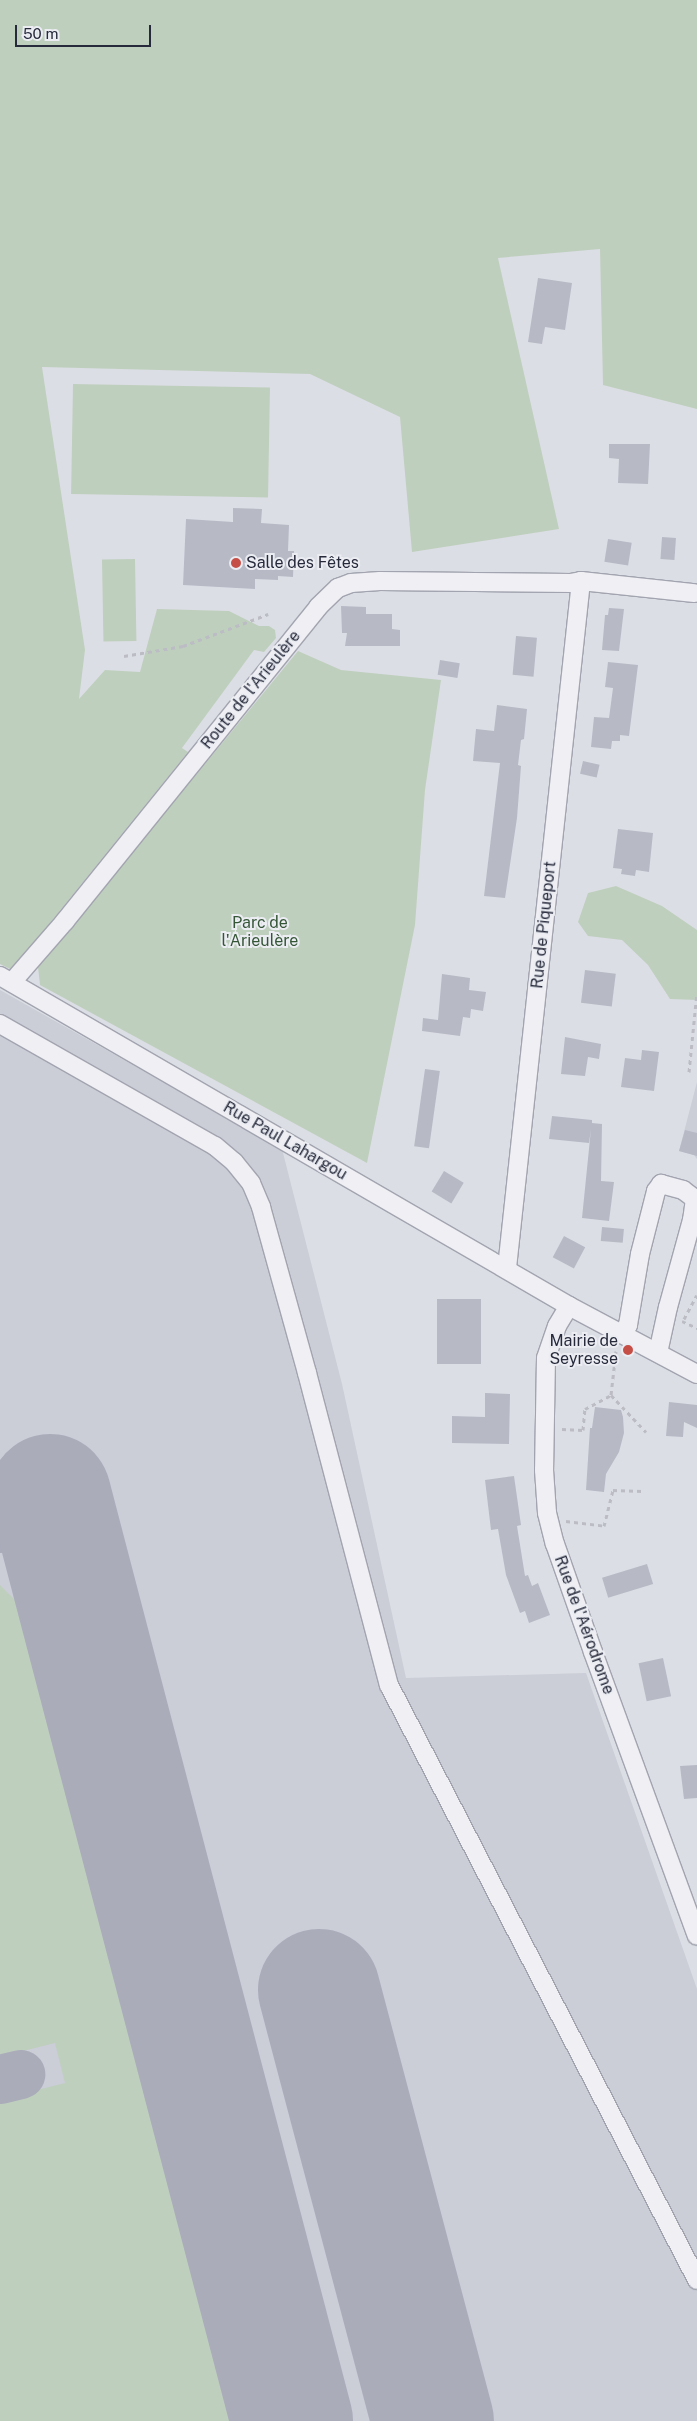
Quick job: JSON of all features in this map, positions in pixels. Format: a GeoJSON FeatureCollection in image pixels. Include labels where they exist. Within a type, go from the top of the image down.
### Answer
{"type":"FeatureCollection","features":[{"type":"Feature","properties":{"kind":"street","name":"Route de l'Arieulère"},"geometry":{"type":"LineString","coordinates":[[6,979],[65,920],[318,607],[338,588],[352,583],[380,581],[570,583],[581,581],[696,593]]}},
{"type":"Feature","properties":{"kind":"street","name":"Rue de Piqueport"},"geometry":{"type":"LineString","coordinates":[[508,1268],[581,581]]}},
{"type":"Feature","properties":{"kind":"street","name":"Rue Paul Lahargou"},"geometry":{"type":"LineString","coordinates":[[6,979],[508,1268],[569,1306],[697,1374]]}},
{"type":"Feature","properties":{"kind":"street"},"geometry":{"type":"LineString","coordinates":[[0,1024],[215,1146],[234,1162],[251,1182],[261,1207],[307,1373],[389,1685],[697,2280]]}},
{"type":"Feature","properties":{"kind":"street"},"geometry":{"type":"LineString","coordinates":[[622,1334],[628,1325],[640,1254],[656,1191],[661,1184],[683,1190],[696,1199],[658,1353]]}},
{"type":"Feature","properties":{"kind":"street","name":"Rue de l'Aérodrome"},"geometry":{"type":"LineString","coordinates":[[569,1306],[557,1326],[546,1358],[544,1470],[548,1518],[593,1652],[697,1936]]}},
{"type":"Feature","properties":{"kind":"path"},"geometry":{"type":"LineString","coordinates":[[124,656],[183,646],[268,614]]}},
{"type":"Feature","properties":{"kind":"path"},"geometry":{"type":"LineString","coordinates":[[689,1072],[697,992]]}},
{"type":"Feature","properties":{"kind":"path"},"geometry":{"type":"LineString","coordinates":[[622,1334],[615,1353],[611,1395],[646,1432]]}},
{"type":"Feature","properties":{"kind":"path"},"geometry":{"type":"LineString","coordinates":[[583,1430],[586,1409],[611,1395]]}},
{"type":"Feature","properties":{"kind":"path"},"geometry":{"type":"LineString","coordinates":[[548,1518],[604,1526],[613,1490],[642,1491]]}},
{"type":"Feature","properties":{"kind":"shaded area"},"geometry":{"type":"Polygon","coordinates":[[[0,990],[282,1149],[342,1384],[406,1678],[586,1673],[697,1989],[697,2421],[0,2421],[0,990]]]}},
{"type":"Feature","properties":{"kind":"shaded area"},"geometry":{"type":"Polygon","coordinates":[[[697,1082],[697,1159],[694,1155],[679,1151],[697,1082]]]}},
{"type":"Feature","properties":{"kind":"green space"},"geometry":{"type":"Polygon","coordinates":[[[0,0],[697,0],[697,409],[603,385],[600,249],[498,258],[559,529],[412,552],[400,417],[310,374],[42,367],[85,650],[79,699],[105,670],[140,672],[157,609],[229,611],[259,626],[269,626],[275,630],[276,638],[264,652],[254,650],[182,748],[188,752],[12,970],[0,964],[0,0]]]}},
{"type":"Feature","properties":{"kind":"green space"},"geometry":{"type":"Polygon","coordinates":[[[73,384],[270,387],[268,497],[71,494],[73,384]]]}},
{"type":"Feature","properties":{"kind":"green space"},"geometry":{"type":"Polygon","coordinates":[[[135,559],[136,641],[103,642],[102,560],[135,559]]]}},
{"type":"Feature","properties":{"kind":"green space","name":"Parc de l'Arieulère"},"geometry":{"type":"Polygon","coordinates":[[[298,651],[341,670],[441,680],[425,790],[415,925],[367,1163],[40,985],[38,967],[298,651]]]}},
{"type":"Feature","properties":{"kind":"green space"},"geometry":{"type":"Polygon","coordinates":[[[616,886],[662,906],[697,930],[697,1000],[670,999],[648,965],[622,940],[588,936],[578,922],[588,893],[616,886]]]}},
{"type":"Feature","properties":{"kind":"green space"},"geometry":{"type":"Polygon","coordinates":[[[0,1585],[17,1602],[22,1615],[234,2421],[0,2421],[0,1585]],[[55,2043],[15,2053],[25,2093],[65,2083],[55,2043]]]}},
{"type":"Feature","properties":{"kind":"building"},"geometry":{"type":"Polygon","coordinates":[[[538,278],[572,283],[565,330],[545,327],[542,344],[528,342],[538,278]]]}},
{"type":"Feature","properties":{"kind":"building"},"geometry":{"type":"Polygon","coordinates":[[[609,444],[650,444],[648,484],[618,483],[619,459],[609,458],[609,444]]]}},
{"type":"Feature","properties":{"kind":"building","name":"Salle des Fêtes"},"geometry":{"type":"Polygon","coordinates":[[[233,508],[262,509],[261,523],[289,525],[288,551],[294,551],[293,577],[278,576],[278,580],[255,579],[255,589],[183,585],[186,519],[233,522],[233,508]]]}},
{"type":"Feature","properties":{"kind":"building"},"geometry":{"type":"Polygon","coordinates":[[[662,537],[676,538],[674,560],[660,559],[662,537]]]}},
{"type":"Feature","properties":{"kind":"building"},"geometry":{"type":"Polygon","coordinates":[[[608,539],[632,543],[628,565],[604,562],[608,539]]]}},
{"type":"Feature","properties":{"kind":"building"},"geometry":{"type":"Polygon","coordinates":[[[341,606],[366,607],[366,614],[392,614],[392,629],[400,630],[400,646],[345,646],[347,633],[342,633],[341,606]]]}},
{"type":"Feature","properties":{"kind":"building"},"geometry":{"type":"Polygon","coordinates":[[[609,608],[624,609],[619,651],[602,650],[605,615],[608,615],[609,608]]]}},
{"type":"Feature","properties":{"kind":"building"},"geometry":{"type":"Polygon","coordinates":[[[516,636],[537,638],[534,677],[513,675],[516,636]]]}},
{"type":"Feature","properties":{"kind":"building"},"geometry":{"type":"Polygon","coordinates":[[[440,660],[460,663],[457,678],[438,675],[440,660]]]}},
{"type":"Feature","properties":{"kind":"building"},"geometry":{"type":"Polygon","coordinates":[[[608,662],[638,665],[629,736],[620,735],[620,741],[612,741],[611,749],[591,747],[594,717],[609,718],[613,688],[605,687],[608,662]]]}},
{"type":"Feature","properties":{"kind":"building"},"geometry":{"type":"Polygon","coordinates":[[[497,705],[527,709],[524,739],[521,740],[518,765],[521,766],[517,818],[505,898],[484,896],[500,763],[473,761],[476,729],[494,731],[497,705]]]}},
{"type":"Feature","properties":{"kind":"building"},"geometry":{"type":"Polygon","coordinates":[[[583,761],[600,765],[597,777],[580,774],[583,761]]]}},
{"type":"Feature","properties":{"kind":"building"},"geometry":{"type":"Polygon","coordinates":[[[618,829],[653,833],[649,872],[636,870],[635,876],[621,874],[622,869],[613,868],[618,829]]]}},
{"type":"Feature","properties":{"kind":"building"},"geometry":{"type":"Polygon","coordinates":[[[585,970],[616,974],[612,1007],[581,1003],[585,970]]]}},
{"type":"Feature","properties":{"kind":"building"},"geometry":{"type":"Polygon","coordinates":[[[442,974],[470,978],[469,990],[486,992],[483,1011],[471,1009],[470,1018],[463,1017],[460,1036],[422,1031],[423,1018],[438,1020],[442,974]]]}},
{"type":"Feature","properties":{"kind":"building"},"geometry":{"type":"Polygon","coordinates":[[[565,1037],[601,1044],[599,1059],[588,1057],[585,1076],[561,1074],[565,1037]]]}},
{"type":"Feature","properties":{"kind":"building"},"geometry":{"type":"Polygon","coordinates":[[[642,1050],[659,1052],[654,1091],[621,1087],[625,1058],[641,1060],[642,1050]]]}},
{"type":"Feature","properties":{"kind":"building"},"geometry":{"type":"Polygon","coordinates":[[[425,1069],[440,1071],[429,1148],[414,1146],[425,1069]]]}},
{"type":"Feature","properties":{"kind":"building"},"geometry":{"type":"Polygon","coordinates":[[[552,1116],[592,1120],[592,1123],[602,1124],[601,1181],[614,1182],[609,1221],[582,1218],[591,1129],[589,1143],[549,1139],[552,1116]]]}},
{"type":"Feature","properties":{"kind":"building"},"geometry":{"type":"Polygon","coordinates":[[[685,1130],[697,1133],[697,1156],[679,1151],[685,1130]]]}},
{"type":"Feature","properties":{"kind":"building"},"geometry":{"type":"Polygon","coordinates":[[[444,1171],[464,1183],[451,1203],[432,1192],[444,1171]]]}},
{"type":"Feature","properties":{"kind":"building"},"geometry":{"type":"Polygon","coordinates":[[[602,1227],[624,1229],[623,1243],[601,1241],[602,1227]]]}},
{"type":"Feature","properties":{"kind":"building"},"geometry":{"type":"Polygon","coordinates":[[[564,1236],[585,1247],[574,1268],[553,1257],[564,1236]]]}},
{"type":"Feature","properties":{"kind":"building"},"geometry":{"type":"Polygon","coordinates":[[[437,1299],[481,1299],[481,1364],[437,1364],[437,1299]]]}},
{"type":"Feature","properties":{"kind":"building"},"geometry":{"type":"Polygon","coordinates":[[[485,1393],[510,1394],[509,1444],[452,1443],[452,1416],[485,1417],[485,1393]]]}},
{"type":"Feature","properties":{"kind":"building"},"geometry":{"type":"Polygon","coordinates":[[[669,1402],[697,1405],[697,1428],[684,1422],[683,1437],[666,1436],[669,1402]]]}},
{"type":"Feature","properties":{"kind":"building"},"geometry":{"type":"Polygon","coordinates":[[[595,1407],[621,1410],[623,1417],[624,1433],[619,1452],[606,1474],[604,1492],[586,1490],[590,1428],[592,1428],[595,1407]]]}},
{"type":"Feature","properties":{"kind":"building"},"geometry":{"type":"Polygon","coordinates":[[[514,1476],[521,1525],[517,1526],[525,1576],[528,1575],[532,1586],[538,1583],[550,1615],[529,1623],[525,1611],[520,1613],[506,1575],[498,1529],[491,1530],[485,1480],[514,1476]]]}},
{"type":"Feature","properties":{"kind":"building"},"geometry":{"type":"Polygon","coordinates":[[[647,1564],[653,1584],[608,1598],[602,1578],[647,1564]]]}},
{"type":"Feature","properties":{"kind":"building"},"geometry":{"type":"Polygon","coordinates":[[[663,1658],[671,1696],[647,1701],[639,1663],[663,1658]]]}},
{"type":"Feature","properties":{"kind":"building"},"geometry":{"type":"Polygon","coordinates":[[[697,1765],[697,1798],[684,1799],[680,1766],[697,1765]]]}},
{"type":"Feature","properties":{"kind":"taxiway"},"geometry":{"type":"LineString","coordinates":[[0,1528],[28,1521],[37,1522],[51,1530],[61,1549],[72,1593]]}},
{"type":"Feature","properties":{"kind":"taxiway"},"geometry":{"type":"LineString","coordinates":[[0,2079],[20,2074]]}},
{"type":"Feature","properties":{"kind":"runway"},"geometry":{"type":"LineString","coordinates":[[50,1495],[292,2421]]}},
{"type":"Feature","properties":{"kind":"runway"},"geometry":{"type":"LineString","coordinates":[[319,1990],[433,2421]]}},
{"type":"Feature","properties":{"kind":"place","name":"Salle des Fêtes"},"geometry":{"type":"Point","coordinates":[236,563]}},
{"type":"Feature","properties":{"kind":"place","name":"Mairie de Seyresse"},"geometry":{"type":"Point","coordinates":[628,1350]}}]}
